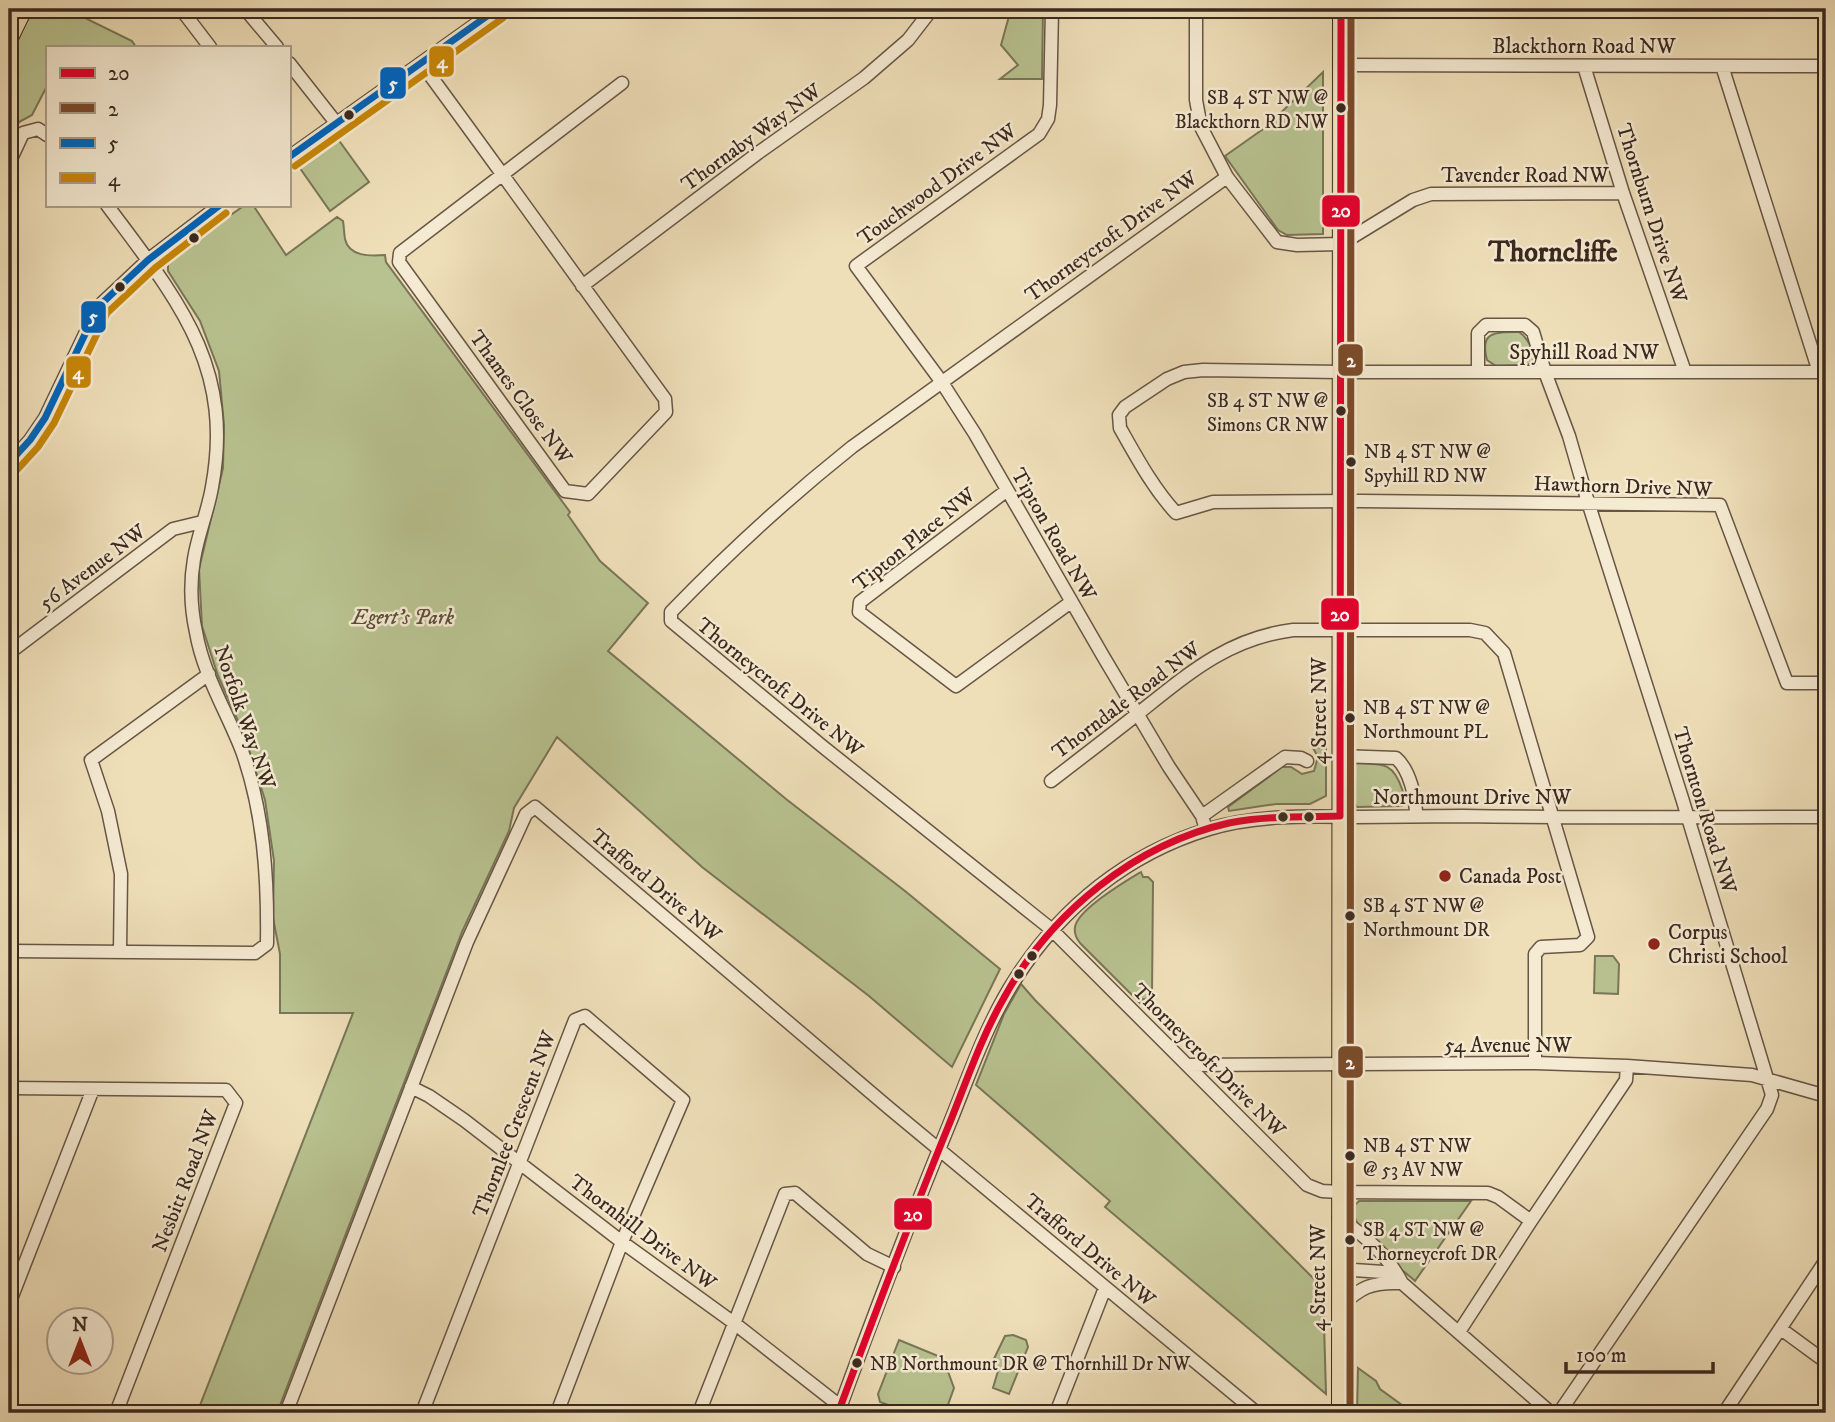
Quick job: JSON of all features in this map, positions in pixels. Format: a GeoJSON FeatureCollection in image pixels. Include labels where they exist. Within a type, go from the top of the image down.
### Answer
{"type":"FeatureCollection","features":[{"type":"Feature","properties":{"kind":"main road"},"geometry":{"type":"LineString","coordinates":[[9,40],[24,9]]}},
{"type":"Feature","properties":{"kind":"main road","name":"4 Street NW"},"geometry":{"type":"LineString","coordinates":[[1339,1413],[1341,9]]}},
{"type":"Feature","properties":{"kind":"street"},"geometry":{"type":"LineString","coordinates":[[181,9],[209,46]]}},
{"type":"Feature","properties":{"kind":"street"},"geometry":{"type":"LineString","coordinates":[[249,9],[250,15],[276,46]]}},
{"type":"Feature","properties":{"kind":"street"},"geometry":{"type":"LineString","coordinates":[[290,154],[337,124],[497,9]]}},
{"type":"Feature","properties":{"kind":"street","name":"Thornaby Way NW"},"geometry":{"type":"LineString","coordinates":[[582,286],[758,153],[864,78],[908,40],[932,9]]}},
{"type":"Feature","properties":{"kind":"street","name":"Touchwood Drive NW"},"geometry":{"type":"LineString","coordinates":[[856,266],[1039,134],[1048,119],[1050,105],[1052,9]]}},
{"type":"Feature","properties":{"kind":"street"},"geometry":{"type":"LineString","coordinates":[[1196,9],[1196,100],[1199,120],[1227,177],[1277,242],[1340,244]]}},
{"type":"Feature","properties":{"kind":"street","name":"Thames Close NW"},"geometry":{"type":"LineString","coordinates":[[421,63],[501,173],[582,286],[665,399],[666,412],[588,494],[565,491],[399,262],[400,253],[501,173]]}},
{"type":"Feature","properties":{"kind":"street"},"geometry":{"type":"LineString","coordinates":[[290,64],[337,124]]}},
{"type":"Feature","properties":{"kind":"street","name":"Blackthorn Road NW"},"geometry":{"type":"LineString","coordinates":[[1341,65],[1826,66]]}},
{"type":"Feature","properties":{"kind":"street","name":"Thornburn Drive NW"},"geometry":{"type":"LineString","coordinates":[[1584,65],[1623,194],[1685,372]]}},
{"type":"Feature","properties":{"kind":"street"},"geometry":{"type":"LineString","coordinates":[[1722,65],[1823,372]]}},
{"type":"Feature","properties":{"kind":"street"},"geometry":{"type":"LineString","coordinates":[[501,173],[622,83]]}},
{"type":"Feature","properties":{"kind":"street"},"geometry":{"type":"LineString","coordinates":[[9,163],[23,133],[38,129],[46,134]]}},
{"type":"Feature","properties":{"kind":"street","name":"Thorneycroft Drive NW"},"geometry":{"type":"LineString","coordinates":[[1227,177],[852,447],[796,491],[671,612],[671,621],[1051,929],[1307,1185],[1322,1191],[1339,1192],[1488,1193],[1498,1197],[1531,1221]]}},
{"type":"Feature","properties":{"kind":"street","name":"Tavender Road NW"},"geometry":{"type":"LineString","coordinates":[[1340,244],[1413,200],[1431,194],[1623,194]]}},
{"type":"Feature","properties":{"kind":"street","name":"Norfolk Way NW"},"geometry":{"type":"LineString","coordinates":[[9,951],[255,953],[267,944],[266,872],[256,805],[242,753],[209,674],[196,634],[192,600],[194,560],[212,487],[218,435],[215,400],[207,366],[182,308],[108,206]]}},
{"type":"Feature","properties":{"kind":"street"},"geometry":{"type":"LineString","coordinates":[[9,463],[45,418],[98,307],[148,260],[219,206]]}},
{"type":"Feature","properties":{"kind":"street","name":"Tipton Road NW"},"geometry":{"type":"LineString","coordinates":[[856,266],[942,382],[975,434],[1071,602],[1202,816],[1206,830]]}},
{"type":"Feature","properties":{"kind":"street","name":"Thornton Road NW"},"geometry":{"type":"LineString","coordinates":[[1478,371],[1478,333],[1486,325],[1525,325],[1533,332],[1569,436],[1772,1095],[1767,1109],[1559,1413]]}},
{"type":"Feature","properties":{"kind":"street","name":"Hawthorn Drive NW"},"geometry":{"type":"LineString","coordinates":[[1341,372],[1184,372],[1167,379],[1125,407],[1118,420],[1145,472],[1162,498],[1176,513],[1213,502],[1588,502],[1720,505],[1787,682],[1826,683]]}},
{"type":"Feature","properties":{"kind":"street","name":"Spyhill Road NW"},"geometry":{"type":"LineString","coordinates":[[1341,372],[1823,372]]}},
{"type":"Feature","properties":{"kind":"street","name":"Tipton Place NW"},"geometry":{"type":"LineString","coordinates":[[1006,491],[860,602],[859,612],[956,686],[1071,602]]}},
{"type":"Feature","properties":{"kind":"street","name":"56 Avenue NW"},"geometry":{"type":"LineString","coordinates":[[9,653],[173,529],[202,522]]}},
{"type":"Feature","properties":{"kind":"street","name":"Thorndale Road NW"},"geometry":{"type":"LineString","coordinates":[[1051,781],[1198,666],[1244,641],[1281,632],[1340,630],[1469,629],[1485,633],[1504,653],[1588,937],[1580,945],[1541,947],[1535,954],[1535,1063]]}},
{"type":"Feature","properties":{"kind":"street"},"geometry":{"type":"LineString","coordinates":[[120,951],[121,874],[108,811],[91,760],[209,674]]}},
{"type":"Feature","properties":{"kind":"street"},"geometry":{"type":"LineString","coordinates":[[1340,755],[1396,758],[1402,763],[1416,800],[1416,816]]}},
{"type":"Feature","properties":{"kind":"street"},"geometry":{"type":"LineString","coordinates":[[1202,816],[1285,757],[1307,761]]}},
{"type":"Feature","properties":{"kind":"street","name":"Trafford Drive NW"},"geometry":{"type":"LineString","coordinates":[[286,1413],[467,942],[526,814],[535,807],[1105,1289],[1257,1413]]}},
{"type":"Feature","properties":{"kind":"street","name":"Northmount Drive NW"},"geometry":{"type":"LineString","coordinates":[[843,1411],[939,1148],[983,1042],[1007,993],[1051,929],[1080,900],[1112,874],[1155,851],[1206,830],[1242,821],[1340,816],[1826,817]]}},
{"type":"Feature","properties":{"kind":"street","name":"Thornlee Crescent NW"},"geometry":{"type":"LineString","coordinates":[[422,1413],[575,1020],[585,1016],[683,1100],[622,1242],[557,1413]]}},
{"type":"Feature","properties":{"kind":"street","name":"54 Avenue NW"},"geometry":{"type":"LineString","coordinates":[[1187,1065],[1535,1063],[1627,1066],[1768,1078],[1826,1096]]}},
{"type":"Feature","properties":{"kind":"street"},"geometry":{"type":"LineString","coordinates":[[1459,1332],[1626,1080],[1627,1066]]}},
{"type":"Feature","properties":{"kind":"street","name":"Thornhill Drive NW"},"geometry":{"type":"LineString","coordinates":[[411,1087],[464,1120],[622,1242],[734,1323],[843,1411]]}},
{"type":"Feature","properties":{"kind":"street","name":"Nesbitt Road NW"},"geometry":{"type":"LineString","coordinates":[[9,1088],[226,1090],[236,1103],[116,1413]]}},
{"type":"Feature","properties":{"kind":"street"},"geometry":{"type":"LineString","coordinates":[[9,1304],[93,1089]]}},
{"type":"Feature","properties":{"kind":"street"},"geometry":{"type":"LineString","coordinates":[[699,1413],[785,1195],[795,1193],[867,1254],[894,1267]]}},
{"type":"Feature","properties":{"kind":"street"},"geometry":{"type":"LineString","coordinates":[[1339,1218],[1356,1230],[1390,1264],[1402,1283]]}},
{"type":"Feature","properties":{"kind":"street"},"geometry":{"type":"LineString","coordinates":[[1724,1413],[1826,1260]]}},
{"type":"Feature","properties":{"kind":"street"},"geometry":{"type":"LineString","coordinates":[[1339,1269],[1383,1272],[1402,1283],[1551,1413]]}},
{"type":"Feature","properties":{"kind":"street"},"geometry":{"type":"LineString","coordinates":[[1340,1306],[1361,1288],[1402,1283]]}},
{"type":"Feature","properties":{"kind":"street"},"geometry":{"type":"LineString","coordinates":[[1056,1413],[1105,1289]]}},
{"type":"Feature","properties":{"kind":"street"},"geometry":{"type":"LineString","coordinates":[[1780,1329],[1826,1362]]}},
{"type":"Feature","properties":{"kind":"green space"},"geometry":{"type":"Polygon","coordinates":[[[31,9],[90,9],[87,19],[132,41],[135,46],[46,46],[46,88],[32,115],[19,122],[9,143],[9,58],[31,9]]]}},
{"type":"Feature","properties":{"kind":"green space"},"geometry":{"type":"Polygon","coordinates":[[[1011,9],[1043,9],[1042,79],[1000,79],[1018,65],[1001,45],[1011,9]]]}},
{"type":"Feature","properties":{"kind":"green space"},"geometry":{"type":"Polygon","coordinates":[[[1323,72],[1323,234],[1287,235],[1278,230],[1225,156],[1266,127],[1323,72]]]}},
{"type":"Feature","properties":{"kind":"green space"},"geometry":{"type":"Polygon","coordinates":[[[335,135],[369,182],[330,211],[297,164],[335,135]]]}},
{"type":"Feature","properties":{"kind":"green space","name":"Egert's Park"},"geometry":{"type":"Polygon","coordinates":[[[244,206],[254,206],[286,255],[337,217],[343,221],[345,239],[351,249],[361,254],[385,255],[386,262],[570,512],[568,515],[600,561],[648,603],[608,651],[786,799],[1000,969],[952,1067],[869,996],[702,867],[557,737],[514,808],[509,831],[462,932],[277,1413],[197,1413],[353,1013],[280,1013],[280,954],[273,918],[274,861],[265,800],[244,734],[218,676],[202,626],[199,569],[223,468],[224,425],[219,371],[200,321],[168,271],[168,259],[244,206]]]}},
{"type":"Feature","properties":{"kind":"green space"},"geometry":{"type":"Polygon","coordinates":[[[1519,332],[1530,345],[1533,361],[1528,365],[1496,366],[1487,360],[1485,343],[1491,335],[1519,332]]]}},
{"type":"Feature","properties":{"kind":"green space"},"geometry":{"type":"Polygon","coordinates":[[[1326,747],[1326,796],[1310,804],[1276,804],[1229,811],[1228,807],[1282,767],[1291,767],[1302,774],[1314,771],[1318,757],[1313,748],[1326,747]]]}},
{"type":"Feature","properties":{"kind":"green space"},"geometry":{"type":"Polygon","coordinates":[[[1357,763],[1391,769],[1402,789],[1402,806],[1357,807],[1349,778],[1357,763]]]}},
{"type":"Feature","properties":{"kind":"green space"},"geometry":{"type":"Polygon","coordinates":[[[1141,872],[1143,877],[1148,877],[1153,882],[1152,997],[1150,1000],[1143,999],[1140,1003],[1080,943],[1075,929],[1078,920],[1093,904],[1141,872]]]}},
{"type":"Feature","properties":{"kind":"green space"},"geometry":{"type":"Polygon","coordinates":[[[1595,956],[1613,956],[1619,964],[1618,994],[1594,993],[1595,956]]]}},
{"type":"Feature","properties":{"kind":"green space"},"geometry":{"type":"Polygon","coordinates":[[[1021,984],[1323,1288],[1326,1394],[1105,1207],[1110,1201],[976,1085],[1004,1014],[1021,984]]]}},
{"type":"Feature","properties":{"kind":"green space"},"geometry":{"type":"Polygon","coordinates":[[[1359,1201],[1471,1201],[1415,1281],[1376,1248],[1360,1228],[1353,1207],[1359,1201]]]}},
{"type":"Feature","properties":{"kind":"green space"},"geometry":{"type":"Polygon","coordinates":[[[1013,1335],[1026,1340],[1028,1347],[1009,1394],[993,1388],[998,1371],[990,1367],[1005,1336],[1013,1335]]]}},
{"type":"Feature","properties":{"kind":"green space"},"geometry":{"type":"Polygon","coordinates":[[[899,1340],[943,1358],[954,1388],[945,1413],[910,1413],[880,1402],[878,1394],[899,1340]]]}},
{"type":"Feature","properties":{"kind":"green space"},"geometry":{"type":"Polygon","coordinates":[[[1358,1368],[1376,1381],[1380,1389],[1413,1413],[1357,1413],[1358,1368]]]}},
{"type":"Feature","properties":{"kind":"transit line","name":"5"},"geometry":{"type":"LineString","coordinates":[[290,156],[497,9]]}},
{"type":"Feature","properties":{"kind":"transit line","name":"20"},"geometry":{"type":"LineString","coordinates":[[1340,816],[1341,9]]}},
{"type":"Feature","properties":{"kind":"transit line","name":"2"},"geometry":{"type":"LineString","coordinates":[[1350,1413],[1351,9]]}},
{"type":"Feature","properties":{"kind":"transit line","name":"4"},"geometry":{"type":"LineString","coordinates":[[295,166],[503,18]]}},
{"type":"Feature","properties":{"kind":"transit line","name":"5"},"geometry":{"type":"LineString","coordinates":[[9,463],[45,418],[98,307],[148,260],[219,206]]}},
{"type":"Feature","properties":{"kind":"transit line","name":"4"},"geometry":{"type":"LineString","coordinates":[[17,470],[38,447],[54,423],[107,313],[155,268],[226,213]]}},
{"type":"Feature","properties":{"kind":"transit line","name":"20"},"geometry":{"type":"LineString","coordinates":[[838,1413],[980,1046],[1005,996],[1046,937],[1071,910],[1099,886],[1161,847],[1194,833],[1256,819],[1340,816]]}},
{"type":"Feature","properties":{"kind":"place","name":"SB 4 ST NW @ Blackthorn RD NW"},"geometry":{"type":"Point","coordinates":[1341,108]}},
{"type":"Feature","properties":{"kind":"place","name":"SB 4 ST NW @ Simons CR NW"},"geometry":{"type":"Point","coordinates":[1341,411]}},
{"type":"Feature","properties":{"kind":"place","name":"NB 4 ST NW @ Spyhill RD NW"},"geometry":{"type":"Point","coordinates":[1351,462]}},
{"type":"Feature","properties":{"kind":"place","name":"NB 4 ST NW @ Northmount PL"},"geometry":{"type":"Point","coordinates":[1350,718]}},
{"type":"Feature","properties":{"kind":"place","name":"Canada Post"},"geometry":{"type":"Point","coordinates":[1445,876]}},
{"type":"Feature","properties":{"kind":"place","name":"SB 4 ST NW @ Northmount DR"},"geometry":{"type":"Point","coordinates":[1350,916]}},
{"type":"Feature","properties":{"kind":"place","name":"Corpus Christi School"},"geometry":{"type":"Point","coordinates":[1654,944]}},
{"type":"Feature","properties":{"kind":"place","name":"NB 4 ST NW @ 53 AV NW"},"geometry":{"type":"Point","coordinates":[1350,1156]}},
{"type":"Feature","properties":{"kind":"place","name":"SB 4 ST NW @ Thorneycroft DR"},"geometry":{"type":"Point","coordinates":[1350,1240]}},
{"type":"Feature","properties":{"kind":"place","name":"NB Northmount DR @ Thornhill Dr NW"},"geometry":{"type":"Point","coordinates":[857,1363]}},
{"type":"Feature","properties":{"kind":"district","name":"Thorncliffe"},"geometry":{"type":"Point","coordinates":[1553,251]}}]}
